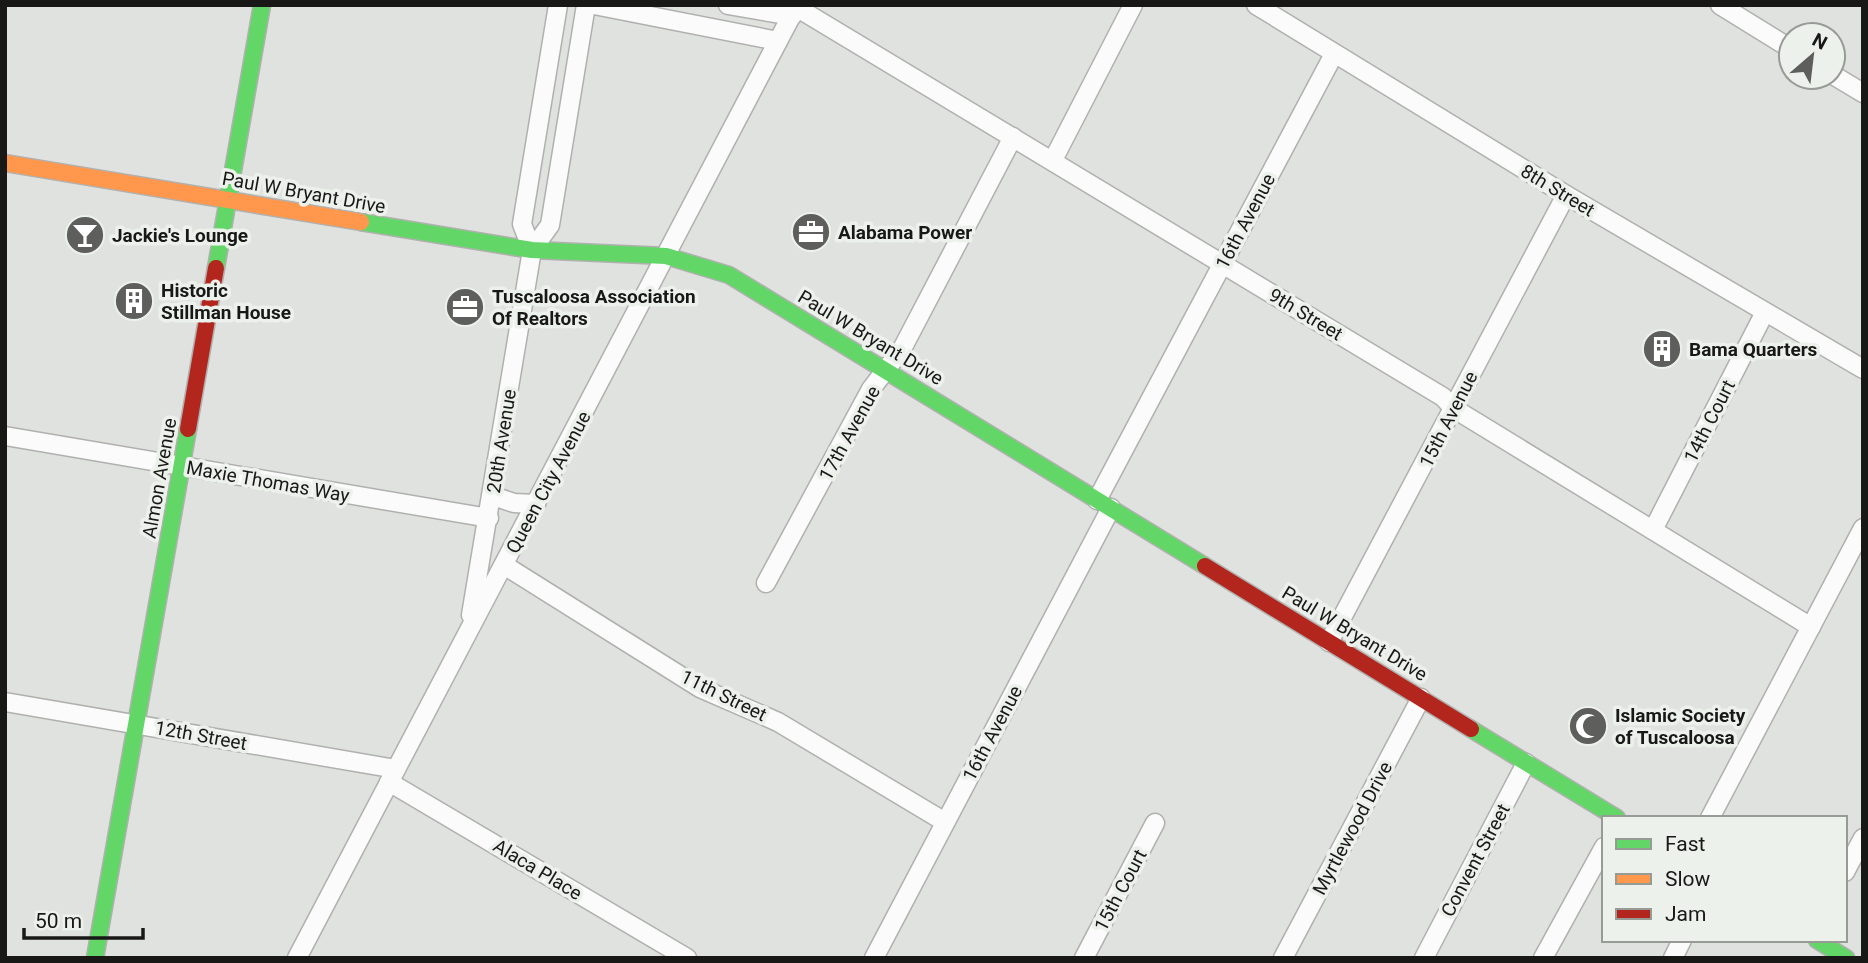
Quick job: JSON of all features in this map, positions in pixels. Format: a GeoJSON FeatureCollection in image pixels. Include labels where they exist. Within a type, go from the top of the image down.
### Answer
{"type":"FeatureCollection","features":[{"type":"Feature","properties":{"kind":"street","name":"Almon Avenue"},"geometry":{"type":"LineString","coordinates":[[95,958],[262,5]]}},
{"type":"Feature","properties":{"kind":"street","name":"20th Avenue"},"geometry":{"type":"LineString","coordinates":[[532,250],[522,224],[558,5]]}},
{"type":"Feature","properties":{"kind":"street","name":"20th Avenue"},"geometry":{"type":"LineString","coordinates":[[468,632],[493,496],[532,250],[550,225],[586,5]]}},
{"type":"Feature","properties":{"kind":"street"},"geometry":{"type":"LineString","coordinates":[[594,5],[778,41]]}},
{"type":"Feature","properties":{"kind":"street","name":"9th Street"},"geometry":{"type":"LineString","coordinates":[[728,5],[795,9],[1223,263],[1443,397],[1453,408],[1811,627]]}},
{"type":"Feature","properties":{"kind":"street"},"geometry":{"type":"LineString","coordinates":[[1053,160],[1133,5]]}},
{"type":"Feature","properties":{"kind":"street","name":"8th Street"},"geometry":{"type":"LineString","coordinates":[[1256,5],[1566,195],[1863,369]]}},
{"type":"Feature","properties":{"kind":"street"},"geometry":{"type":"LineString","coordinates":[[1720,5],[1777,40]]}},
{"type":"Feature","properties":{"kind":"street","name":"Queen City Avenue"},"geometry":{"type":"LineString","coordinates":[[297,958],[795,9]]}},
{"type":"Feature","properties":{"kind":"street","name":"16th Avenue"},"geometry":{"type":"LineString","coordinates":[[874,958],[945,822],[1223,263],[1334,54]]}},
{"type":"Feature","properties":{"kind":"street"},"geometry":{"type":"LineString","coordinates":[[1847,83],[1863,93]]}},
{"type":"Feature","properties":{"kind":"street","name":"17th Avenue"},"geometry":{"type":"LineString","coordinates":[[766,583],[871,389],[902,349],[1013,136]]}},
{"type":"Feature","properties":{"kind":"street","name":"Paul W Bryant Drive"},"geometry":{"type":"LineString","coordinates":[[5,163],[532,250],[666,256],[729,275],[1614,816]]}},
{"type":"Feature","properties":{"kind":"street","name":"15th Avenue"},"geometry":{"type":"LineString","coordinates":[[1329,642],[1566,195]]}},
{"type":"Feature","properties":{"kind":"street","name":"14th Court"},"geometry":{"type":"LineString","coordinates":[[1653,530],[1765,312]]}},
{"type":"Feature","properties":{"kind":"street","name":"Maxie Thomas Way"},"geometry":{"type":"LineString","coordinates":[[5,436],[489,518]]}},
{"type":"Feature","properties":{"kind":"street"},"geometry":{"type":"LineString","coordinates":[[493,496],[514,503],[536,504]]}},
{"type":"Feature","properties":{"kind":"street"},"geometry":{"type":"LineString","coordinates":[[1711,816],[1863,528]]}},
{"type":"Feature","properties":{"kind":"street","name":"11th Street"},"geometry":{"type":"LineString","coordinates":[[504,565],[700,688],[778,722],[945,822]]}},
{"type":"Feature","properties":{"kind":"street","name":"Myrtlewood Drive"},"geometry":{"type":"LineString","coordinates":[[1283,958],[1421,698]]}},
{"type":"Feature","properties":{"kind":"street","name":"12th Street"},"geometry":{"type":"LineString","coordinates":[[5,702],[136,724],[393,775]]}},
{"type":"Feature","properties":{"kind":"street","name":"Convent Street"},"geometry":{"type":"LineString","coordinates":[[1424,958],[1526,762]]}},
{"type":"Feature","properties":{"kind":"street","name":"Alaca Place"},"geometry":{"type":"LineString","coordinates":[[393,775],[687,958]]}},
{"type":"Feature","properties":{"kind":"street","name":"15th Court"},"geometry":{"type":"LineString","coordinates":[[1084,958],[1156,823]]}},
{"type":"Feature","properties":{"kind":"street"},"geometry":{"type":"LineString","coordinates":[[1847,868],[1863,838]]}},
{"type":"Feature","properties":{"kind":"street"},"geometry":{"type":"LineString","coordinates":[[1543,958],[1602,851]]}},
{"type":"Feature","properties":{"kind":"street"},"geometry":{"type":"LineString","coordinates":[[1673,958],[1681,942]]}},
{"type":"Feature","properties":{"kind":"street"},"geometry":{"type":"LineString","coordinates":[[1820,942],[1846,958]]}},
{"type":"Feature","properties":{"kind":"traffic: fast"},"geometry":{"type":"LineString","coordinates":[[216,268],[262,5]]}},
{"type":"Feature","properties":{"kind":"traffic: fast"},"geometry":{"type":"LineString","coordinates":[[361,222],[532,250],[666,256],[729,275],[1205,566]]}},
{"type":"Feature","properties":{"kind":"traffic: fast"},"geometry":{"type":"LineString","coordinates":[[95,958],[188,429]]}},
{"type":"Feature","properties":{"kind":"traffic: fast"},"geometry":{"type":"LineString","coordinates":[[1471,729],[1614,816]]}},
{"type":"Feature","properties":{"kind":"traffic: fast"},"geometry":{"type":"LineString","coordinates":[[1820,942],[1846,958]]}},
{"type":"Feature","properties":{"kind":"traffic: slow"},"geometry":{"type":"LineString","coordinates":[[5,163],[361,222]]}},
{"type":"Feature","properties":{"kind":"traffic: jam"},"geometry":{"type":"LineString","coordinates":[[188,429],[216,268]]}},
{"type":"Feature","properties":{"kind":"traffic: jam"},"geometry":{"type":"LineString","coordinates":[[1205,566],[1471,729]]}},
{"type":"Feature","properties":{"kind":"place","name":"Alabama Power"},"geometry":{"type":"Point","coordinates":[811,232]}},
{"type":"Feature","properties":{"kind":"place","name":"Jackie's Lounge"},"geometry":{"type":"Point","coordinates":[85,235]}},
{"type":"Feature","properties":{"kind":"place","name":"Historic Stillman House"},"geometry":{"type":"Point","coordinates":[134,301]}},
{"type":"Feature","properties":{"kind":"place","name":"Tuscaloosa Association Of Realtors"},"geometry":{"type":"Point","coordinates":[465,307]}},
{"type":"Feature","properties":{"kind":"place","name":"Bama Quarters"},"geometry":{"type":"Point","coordinates":[1662,349]}},
{"type":"Feature","properties":{"kind":"place","name":"Islamic Society of Tuscaloosa"},"geometry":{"type":"Point","coordinates":[1588,726]}}]}
